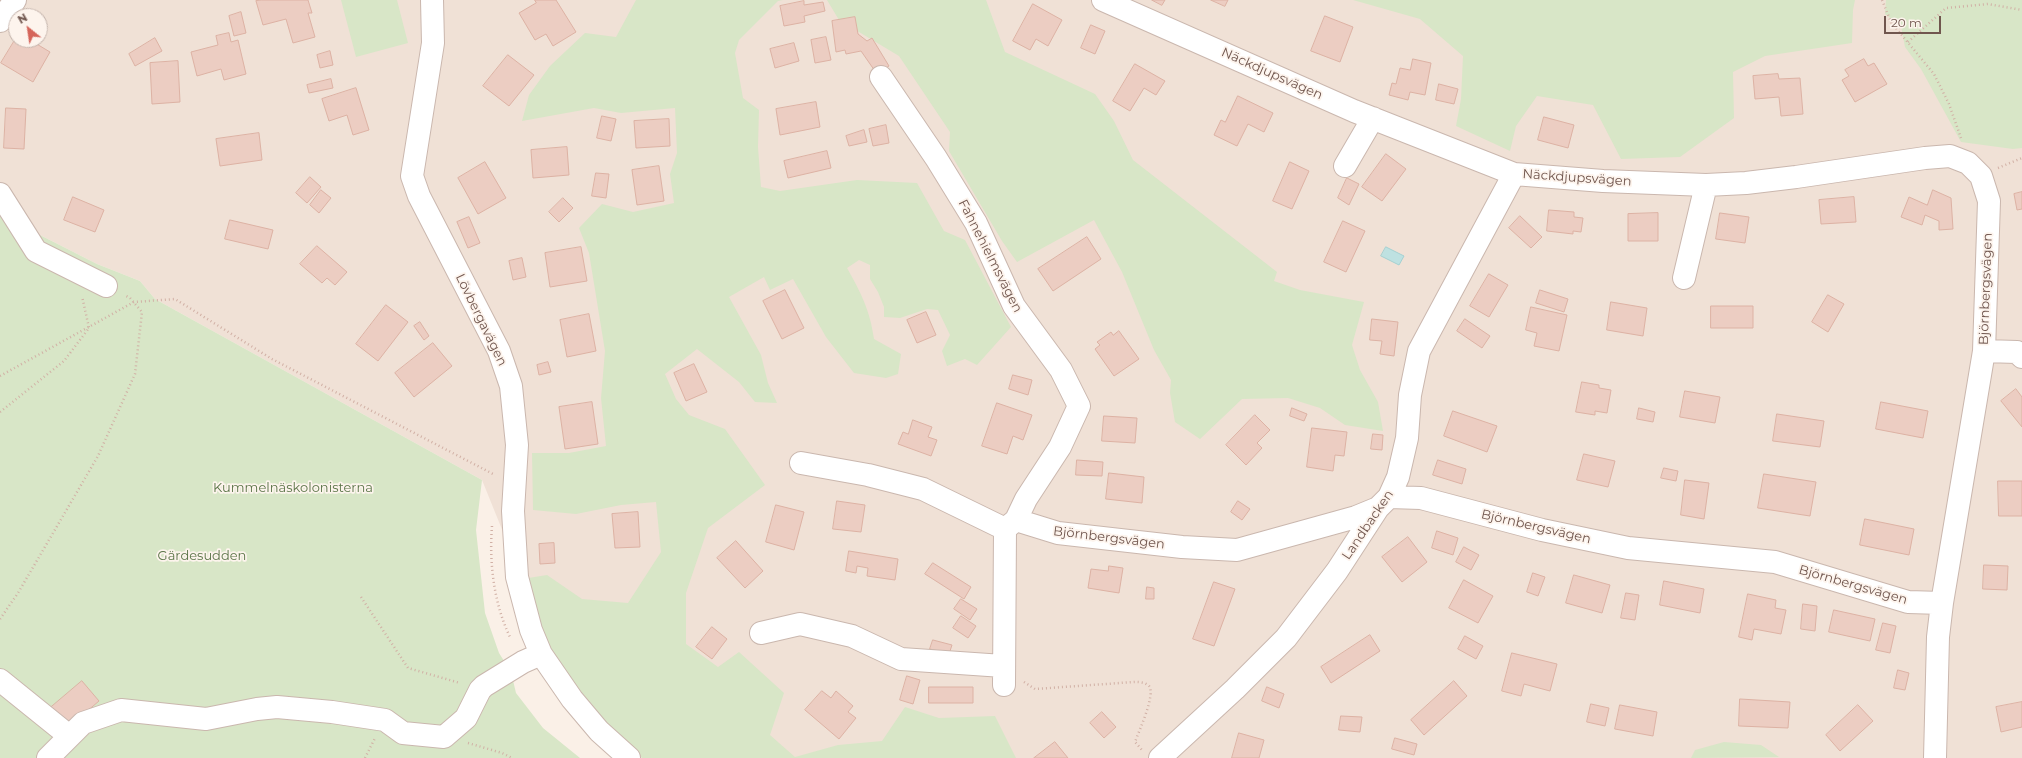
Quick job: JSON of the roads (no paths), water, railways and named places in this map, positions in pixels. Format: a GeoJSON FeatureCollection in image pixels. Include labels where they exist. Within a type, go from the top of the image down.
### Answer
{"type":"FeatureCollection","features":[{"type":"Feature","properties":{"kind":"street"},"geometry":{"type":"LineString","coordinates":[[0,21],[15,0]]}},
{"type":"Feature","properties":{"kind":"street","name":"Lövbergavägen"},"geometry":{"type":"LineString","coordinates":[[432,0],[433,43],[412,176],[419,196],[499,351],[510,386],[517,445],[513,511],[517,576],[531,630],[532,658],[572,699],[599,731],[630,758]]}},
{"type":"Feature","properties":{"kind":"street","name":"Näckdjupsvägen"},"geometry":{"type":"LineString","coordinates":[[1103,0],[1373,118],[1514,174],[1603,181],[1706,185],[1746,183],[1925,158],[1950,156],[1968,163],[1981,176]]}},
{"type":"Feature","properties":{"kind":"street","name":"Fahnehielmsvägen"},"geometry":{"type":"LineString","coordinates":[[762,633],[800,624],[852,636],[901,660],[1004,676],[1011,525],[1060,447],[1079,406],[1061,370],[1014,306],[976,223],[936,158],[881,77]]}},
{"type":"Feature","properties":{"kind":"street"},"geometry":{"type":"LineString","coordinates":[[1345,166],[1373,118]]}},
{"type":"Feature","properties":{"kind":"street","name":"Landbacken"},"geometry":{"type":"LineString","coordinates":[[1152,755],[1234,689],[1286,638],[1337,571],[1383,502],[1398,477],[1407,438],[1410,395],[1419,351],[1514,174]]}},
{"type":"Feature","properties":{"kind":"street","name":"Björnbergsvägen"},"geometry":{"type":"LineString","coordinates":[[801,463],[868,475],[923,489],[1011,525],[1058,533],[1182,548],[1237,550],[1356,517],[1383,502],[1421,498],[1542,530],[1628,548],[1775,562],[1908,602],[1942,603],[1984,351],[1989,201],[1981,176]]}},
{"type":"Feature","properties":{"kind":"street"},"geometry":{"type":"LineString","coordinates":[[1684,278],[1706,185]]}},
{"type":"Feature","properties":{"kind":"street"},"geometry":{"type":"LineString","coordinates":[[0,194],[36,251],[106,286]]}},
{"type":"Feature","properties":{"kind":"street"},"geometry":{"type":"LineString","coordinates":[[1984,351],[2017,352],[2022,357]]}},
{"type":"Feature","properties":{"kind":"street"},"geometry":{"type":"LineString","coordinates":[[1936,754],[1938,637],[1942,603]]}},
{"type":"Feature","properties":{"kind":"street"},"geometry":{"type":"LineString","coordinates":[[48,758],[68,735],[82,723],[121,710],[206,719],[257,709],[277,707],[372,717],[385,720],[403,733],[444,737],[466,718],[480,690],[532,658]]}},
{"type":"Feature","properties":{"kind":"street"},"geometry":{"type":"LineString","coordinates":[[0,680],[68,735]]}},
{"type":"Feature","properties":{"kind":"water"},"geometry":{"type":"Polygon","coordinates":[[[1386,247],[1404,256],[1399,265],[1381,256],[1386,247]]]}},
{"type":"Feature","properties":{"kind":"park label","name":"Kummelnäskolonisterna"},"geometry":{"type":"Point","coordinates":[293,488]}},
{"type":"Feature","properties":{"kind":"park label","name":"Gärdesudden"},"geometry":{"type":"Point","coordinates":[202,556]}}]}
